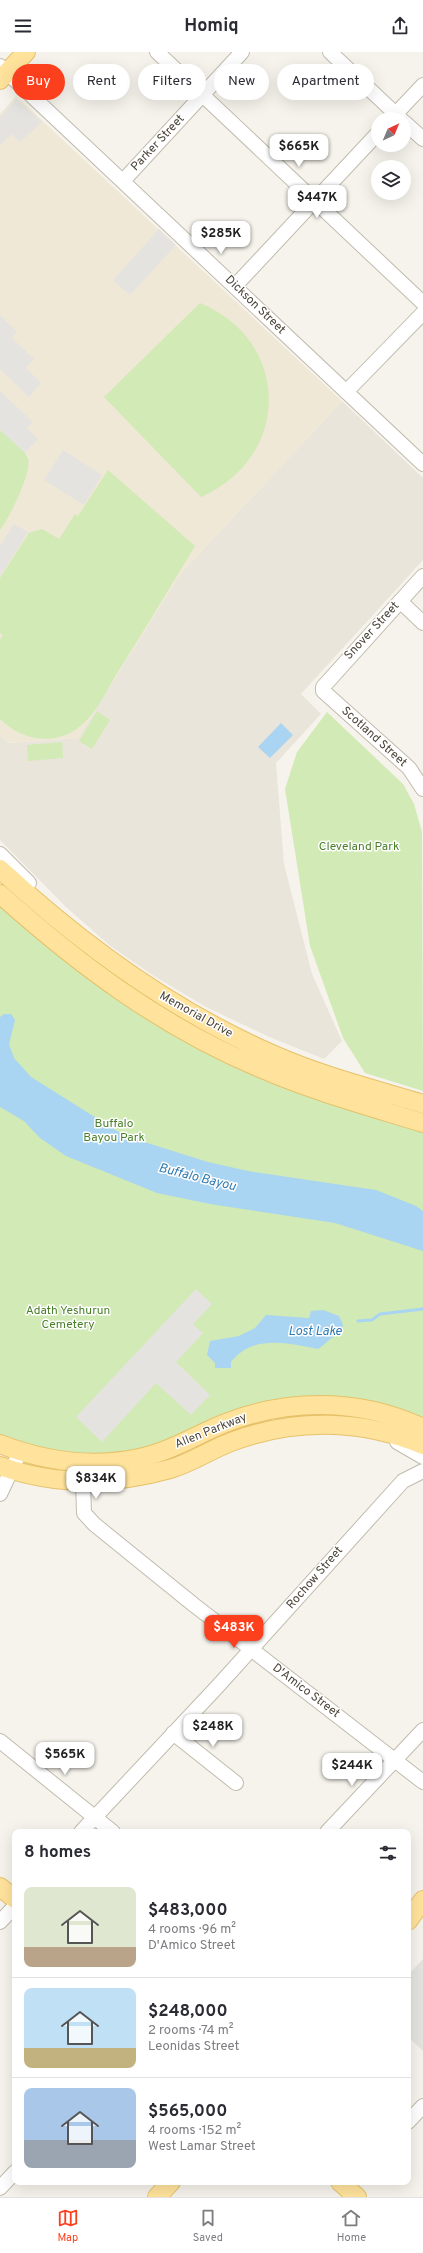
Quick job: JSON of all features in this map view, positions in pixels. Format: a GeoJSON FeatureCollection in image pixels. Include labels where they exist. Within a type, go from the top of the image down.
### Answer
{"type":"FeatureCollection","features":[{"type":"Feature","properties":{"kind":"main road"},"geometry":{"type":"LineString","coordinates":[[2,73],[26,52]]}},
{"type":"Feature","properties":{"kind":"main road","name":"Memorial Drive"},"geometry":{"type":"LineString","coordinates":[[0,869],[94,950],[149,989],[177,1005],[274,1055],[321,1073],[423,1104]]}},
{"type":"Feature","properties":{"kind":"main road"},"geometry":{"type":"LineString","coordinates":[[29,884],[73,926],[94,950]]}},
{"type":"Feature","properties":{"kind":"main road","name":"Memorial Drive"},"geometry":{"type":"LineString","coordinates":[[0,894],[52,940],[101,978],[183,1030],[259,1068],[313,1090],[423,1123]]}},
{"type":"Feature","properties":{"kind":"main road","name":"Allen Parkway"},"geometry":{"type":"LineString","coordinates":[[0,1444],[20,1452],[61,1461],[110,1462],[140,1458],[159,1452],[250,1415],[306,1404],[329,1404],[382,1412],[423,1428]]}},
{"type":"Feature","properties":{"kind":"main road","name":"Allen Parkway"},"geometry":{"type":"LineString","coordinates":[[6,1468],[59,1481],[110,1481],[143,1476],[172,1468],[255,1434],[303,1425],[326,1424],[375,1430],[403,1437],[423,1445]]}},
{"type":"Feature","properties":{"kind":"main road"},"geometry":{"type":"LineString","coordinates":[[201,1434],[208,1453]]}},
{"type":"Feature","properties":{"kind":"main road"},"geometry":{"type":"LineString","coordinates":[[0,1887],[12,1897]]}},
{"type":"Feature","properties":{"kind":"main road"},"geometry":{"type":"LineString","coordinates":[[411,1917],[423,1900]]}},
{"type":"Feature","properties":{"kind":"main road"},"geometry":{"type":"LineString","coordinates":[[411,1928],[423,1918]]}},
{"type":"Feature","properties":{"kind":"main road"},"geometry":{"type":"LineString","coordinates":[[157,2197],[168,2185]]}},
{"type":"Feature","properties":{"kind":"street"},"geometry":{"type":"LineString","coordinates":[[157,52],[170,64]]}},
{"type":"Feature","properties":{"kind":"street","name":"Parker Street"},"geometry":{"type":"LineString","coordinates":[[206,92],[242,52]]}},
{"type":"Feature","properties":{"kind":"street"},"geometry":{"type":"LineString","coordinates":[[330,52],[392,112]]}},
{"type":"Feature","properties":{"kind":"street","name":"Dickson Street"},"geometry":{"type":"LineString","coordinates":[[2,73],[123,181],[423,464]]}},
{"type":"Feature","properties":{"kind":"street"},"geometry":{"type":"LineString","coordinates":[[403,112],[423,85]]}},
{"type":"Feature","properties":{"kind":"street"},"geometry":{"type":"LineString","coordinates":[[206,98],[423,303]]}},
{"type":"Feature","properties":{"kind":"street","name":"Parker Street"},"geometry":{"type":"LineString","coordinates":[[123,181],[198,100]]}},
{"type":"Feature","properties":{"kind":"street"},"geometry":{"type":"LineString","coordinates":[[411,129],[423,139]]}},
{"type":"Feature","properties":{"kind":"street"},"geometry":{"type":"LineString","coordinates":[[235,286],[371,141]]}},
{"type":"Feature","properties":{"kind":"street"},"geometry":{"type":"LineString","coordinates":[[346,392],[423,312]]}},
{"type":"Feature","properties":{"kind":"street","name":"Snover Street"},"geometry":{"type":"LineString","coordinates":[[323,687],[423,576]]}},
{"type":"Feature","properties":{"kind":"street"},"geometry":{"type":"LineString","coordinates":[[400,601],[423,623]]}},
{"type":"Feature","properties":{"kind":"street","name":"Scotland Street"},"geometry":{"type":"LineString","coordinates":[[323,687],[323,691],[408,768],[423,789]]}},
{"type":"Feature","properties":{"kind":"street"},"geometry":{"type":"LineString","coordinates":[[0,854],[29,884]]}},
{"type":"Feature","properties":{"kind":"street"},"geometry":{"type":"LineString","coordinates":[[375,1430],[423,1457]]}},
{"type":"Feature","properties":{"kind":"street"},"geometry":{"type":"LineString","coordinates":[[0,1494],[6,1468],[20,1452]]}},
{"type":"Feature","properties":{"kind":"street","name":"Rochow Street"},"geometry":{"type":"LineString","coordinates":[[84,1829],[252,1649],[403,1480],[423,1471]]}},
{"type":"Feature","properties":{"kind":"street","name":"D'Amico Street"},"geometry":{"type":"LineString","coordinates":[[83,1482],[84,1513],[94,1524],[423,1782]]}},
{"type":"Feature","properties":{"kind":"street"},"geometry":{"type":"LineString","coordinates":[[330,1829],[423,1730]]}},
{"type":"Feature","properties":{"kind":"street"},"geometry":{"type":"LineString","coordinates":[[173,1733],[236,1782]]}},
{"type":"Feature","properties":{"kind":"street"},"geometry":{"type":"LineString","coordinates":[[0,1741],[109,1829]]}},
{"type":"Feature","properties":{"kind":"street"},"geometry":{"type":"LineString","coordinates":[[0,1922],[12,1909]]}},
{"type":"Feature","properties":{"kind":"street"},"geometry":{"type":"LineString","coordinates":[[411,2119],[423,2106]]}},
{"type":"Feature","properties":{"kind":"street"},"geometry":{"type":"LineString","coordinates":[[0,2188],[12,2175]]}},
{"type":"Feature","properties":{"kind":"shaded area"},"geometry":{"type":"Polygon","coordinates":[[[12,100],[20,100],[342,401],[180,574],[78,738],[9,743],[0,735],[0,114],[12,100]]]}},
{"type":"Feature","properties":{"kind":"shaded area"},"geometry":{"type":"Polygon","coordinates":[[[15,100],[17,100],[42,122],[20,142],[11,134],[0,146],[0,117],[15,100]]]}},
{"type":"Feature","properties":{"kind":"shaded area"},"geometry":{"type":"Polygon","coordinates":[[[159,229],[176,245],[130,295],[113,280],[159,229]]]}},
{"type":"Feature","properties":{"kind":"shaded area"},"geometry":{"type":"Polygon","coordinates":[[[0,315],[17,332],[12,338],[34,359],[26,368],[41,383],[29,397],[0,369],[0,315]]]}},
{"type":"Feature","properties":{"kind":"shaded area"},"geometry":{"type":"Polygon","coordinates":[[[0,391],[33,422],[27,428],[38,439],[25,453],[0,430],[0,391]]]}},
{"type":"Feature","properties":{"kind":"shaded area"},"geometry":{"type":"Polygon","coordinates":[[[342,401],[423,478],[423,560],[301,694],[321,714],[276,763],[284,864],[312,974],[342,1041],[324,1059],[267,1036],[206,1007],[154,976],[109,945],[65,906],[0,840],[0,735],[9,743],[78,738],[180,574],[342,401]]]}},
{"type":"Feature","properties":{"kind":"shaded area"},"geometry":{"type":"Polygon","coordinates":[[[63,450],[102,475],[84,505],[44,480],[63,450]]]}},
{"type":"Feature","properties":{"kind":"shaded area"},"geometry":{"type":"Polygon","coordinates":[[[14,524],[28,532],[0,577],[0,546],[14,524]]]}},
{"type":"Feature","properties":{"kind":"shaded area"},"geometry":{"type":"Polygon","coordinates":[[[196,1289],[212,1304],[193,1324],[203,1333],[176,1362],[210,1395],[191,1415],[156,1383],[102,1442],[76,1417],[196,1289]]]}},
{"type":"Feature","properties":{"kind":"shaded area"},"geometry":{"type":"Polygon","coordinates":[[[423,1959],[423,2051],[411,2040],[411,1972],[423,1959]]]}},
{"type":"Feature","properties":{"kind":"green space"},"geometry":{"type":"Polygon","coordinates":[[[200,303],[230,321],[252,344],[264,371],[269,400],[264,428],[252,456],[231,479],[201,497],[104,397],[200,303]]]}},
{"type":"Feature","properties":{"kind":"green space"},"geometry":{"type":"Polygon","coordinates":[[[0,430],[23,451],[28,459],[28,465],[27,474],[19,495],[9,516],[0,530],[0,430]]]}},
{"type":"Feature","properties":{"kind":"green space"},"geometry":{"type":"Polygon","coordinates":[[[108,470],[195,546],[103,698],[88,719],[75,730],[65,735],[56,738],[36,738],[17,731],[0,719],[0,640],[3,635],[0,633],[0,578],[29,533],[42,529],[59,539],[75,514],[78,516],[108,470]]]}},
{"type":"Feature","properties":{"kind":"green space"},"geometry":{"type":"Polygon","coordinates":[[[97,711],[110,720],[92,749],[79,741],[97,711]]]}},
{"type":"Feature","properties":{"kind":"green space","name":"Cleveland Park"},"geometry":{"type":"Polygon","coordinates":[[[327,712],[403,784],[414,804],[422,832],[423,1091],[365,1073],[343,1038],[310,946],[285,789],[297,752],[327,712]]]}},
{"type":"Feature","properties":{"kind":"green space"},"geometry":{"type":"Polygon","coordinates":[[[62,742],[63,758],[28,761],[27,745],[62,742]]]}},
{"type":"Feature","properties":{"kind":"green space","name":"Buffalo Bayou Park"},"geometry":{"type":"Polygon","coordinates":[[[0,903],[65,961],[136,1011],[423,1131],[423,1419],[330,1397],[138,1450],[115,1453],[68,1454],[34,1447],[0,1435],[0,903]]]}},
{"type":"Feature","properties":{"kind":"water"},"geometry":{"type":"Polygon","coordinates":[[[281,723],[293,735],[270,758],[258,747],[281,723]]]}},
{"type":"Feature","properties":{"kind":"water","name":"Buffalo Bayou"},"geometry":{"type":"Polygon","coordinates":[[[4,1014],[11,1014],[15,1020],[9,1044],[14,1058],[31,1077],[125,1136],[208,1162],[248,1171],[376,1190],[416,1206],[423,1211],[423,1251],[335,1223],[210,1204],[157,1193],[66,1156],[40,1138],[24,1121],[0,1107],[0,1017],[4,1014]]]}},
{"type":"Feature","properties":{"kind":"water","name":"Lost Lake"},"geometry":{"type":"Polygon","coordinates":[[[323,1310],[339,1316],[343,1325],[342,1329],[318,1349],[283,1343],[260,1344],[250,1347],[240,1353],[231,1362],[231,1368],[215,1368],[215,1363],[207,1355],[210,1341],[239,1336],[255,1328],[266,1315],[309,1318],[311,1311],[323,1310]]]}},
{"type":"Feature","properties":{"kind":"waterway"},"geometry":{"type":"LineString","coordinates":[[358,1321],[372,1320],[380,1314],[423,1309]]}},
{"type":"Feature","properties":{"kind":"park label","name":"Adath Yeshurun Cemetery"},"geometry":{"type":"Point","coordinates":[68,1318]}}]}
